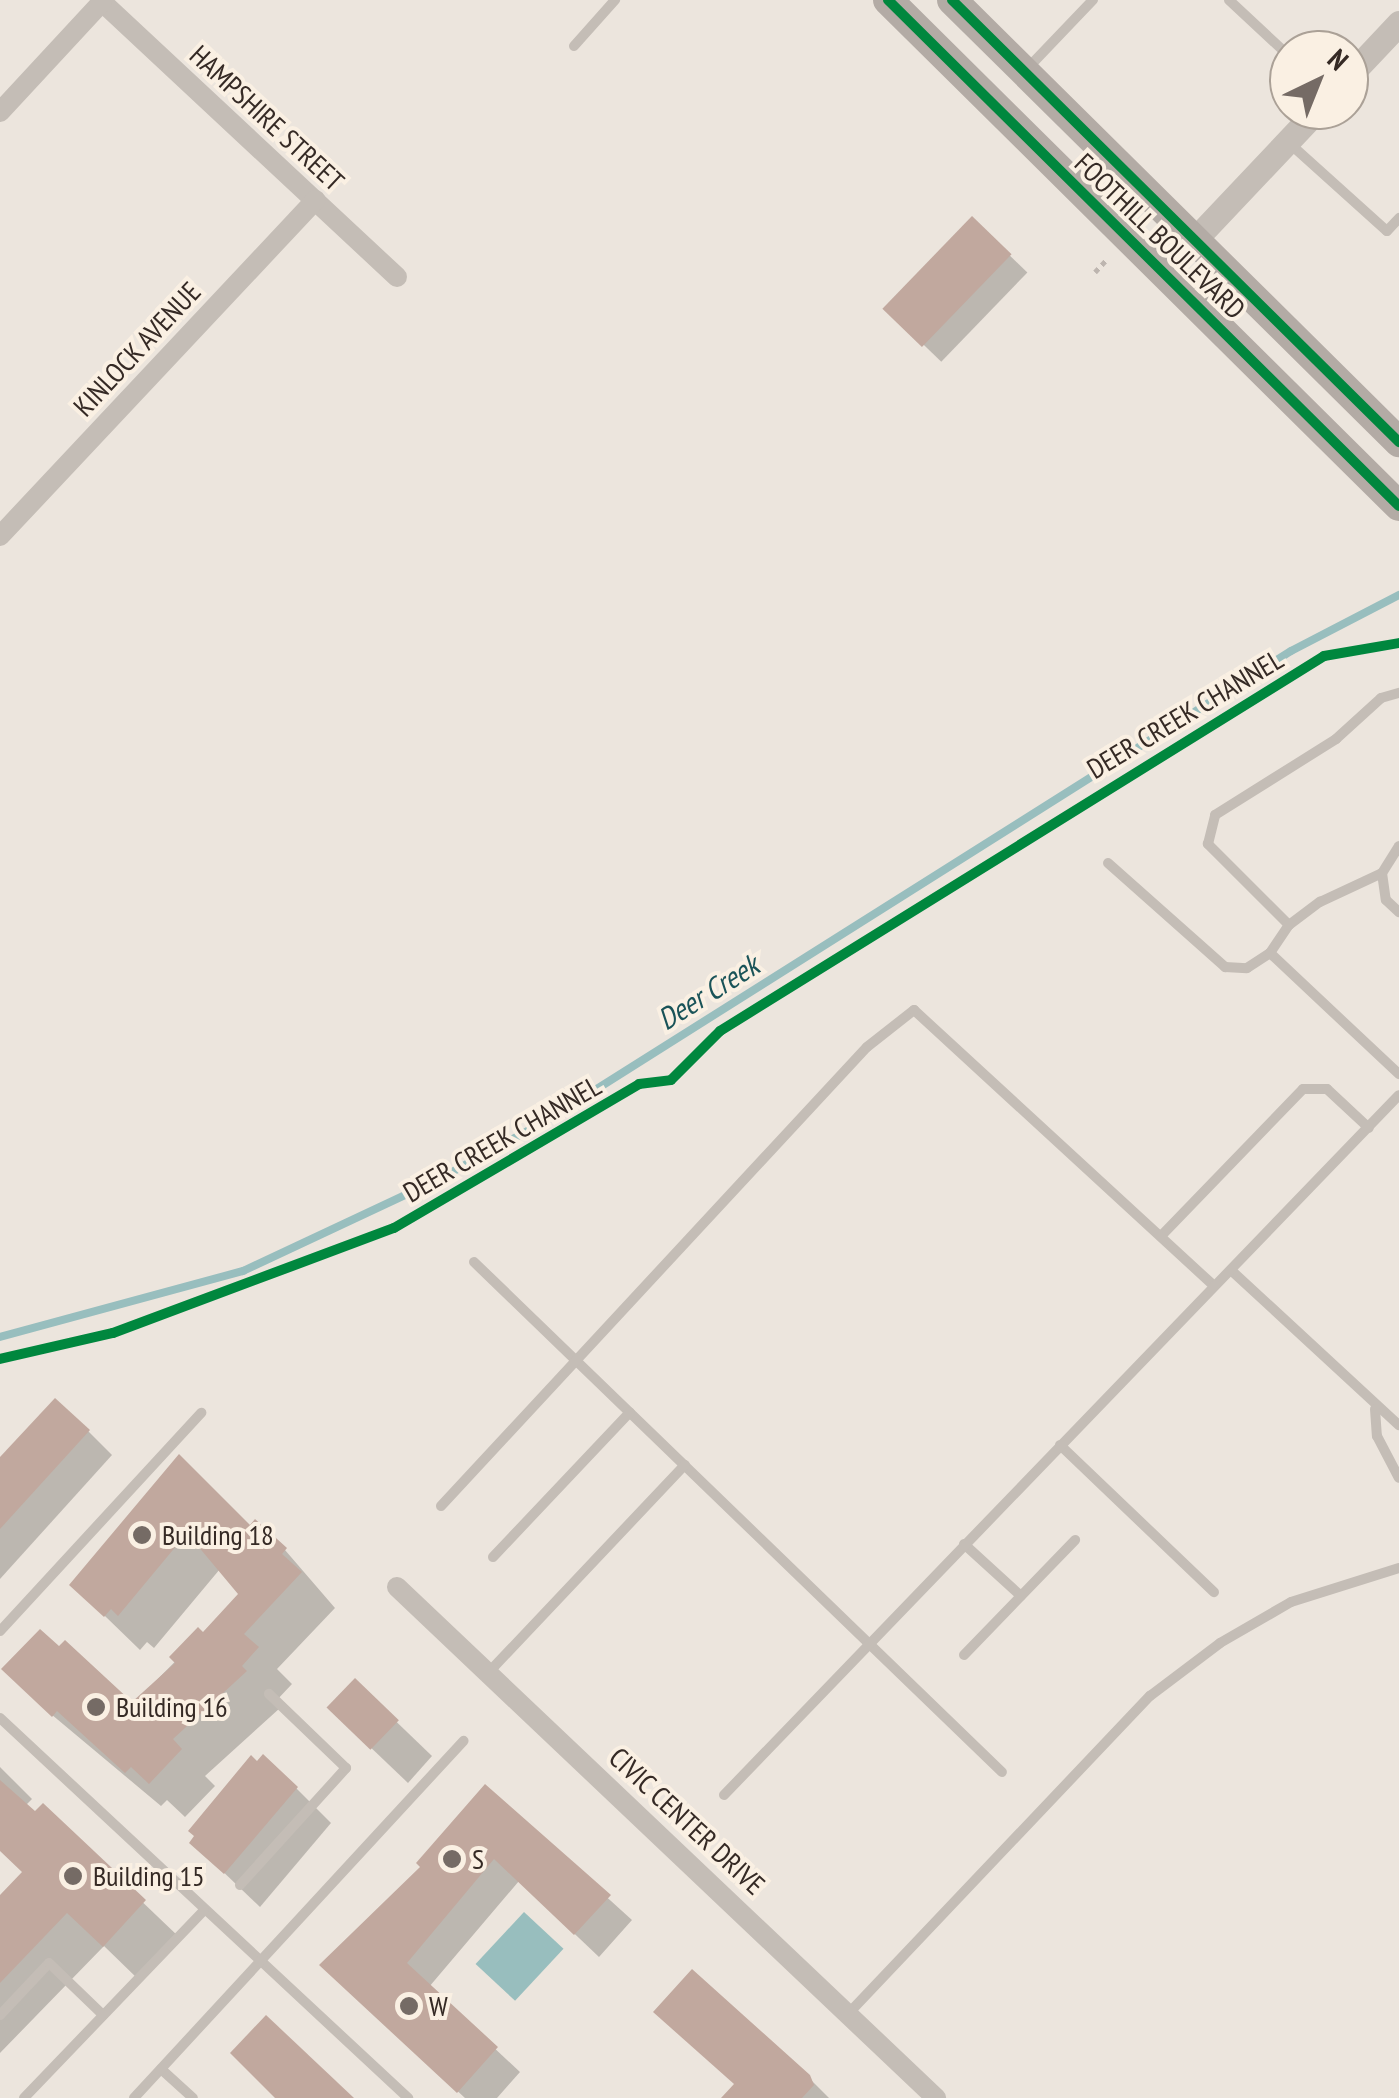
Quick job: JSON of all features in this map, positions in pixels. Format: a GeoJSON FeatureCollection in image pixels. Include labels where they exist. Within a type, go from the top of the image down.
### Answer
{"type":"FeatureCollection","features":[{"type":"Feature","properties":{"kind":"main road","name":"FOOTHILL BOULEVARD"},"geometry":{"type":"LineString","coordinates":[[888,0],[1399,506]]}},
{"type":"Feature","properties":{"kind":"main road","name":"FOOTHILL BOULEVARD"},"geometry":{"type":"LineString","coordinates":[[952,0],[1399,442]]}},
{"type":"Feature","properties":{"kind":"street"},"geometry":{"type":"LineString","coordinates":[[0,112],[101,1]]}},
{"type":"Feature","properties":{"kind":"street","name":"HAMPSHIRE STREET"},"geometry":{"type":"LineString","coordinates":[[101,1],[396,276]]}},
{"type":"Feature","properties":{"kind":"street"},"geometry":{"type":"LineString","coordinates":[[1369,54],[1399,22]]}},
{"type":"Feature","properties":{"kind":"street"},"geometry":{"type":"LineString","coordinates":[[1165,271],[1298,130]]}},
{"type":"Feature","properties":{"kind":"street","name":"KINLOCK AVENUE"},"geometry":{"type":"LineString","coordinates":[[0,536],[315,200]]}},
{"type":"Feature","properties":{"kind":"street","name":"CIVIC CENTER DRIVE"},"geometry":{"type":"LineString","coordinates":[[397,1587],[936,2098]]}},
{"type":"Feature","properties":{"kind":"lane"},"geometry":{"type":"LineString","coordinates":[[574,46],[615,0]]}},
{"type":"Feature","properties":{"kind":"lane"},"geometry":{"type":"LineString","coordinates":[[1025,71],[1093,0]]}},
{"type":"Feature","properties":{"kind":"lane"},"geometry":{"type":"LineString","coordinates":[[1229,0],[1269,37]]}},
{"type":"Feature","properties":{"kind":"lane"},"geometry":{"type":"LineString","coordinates":[[1287,142],[1387,232],[1399,218]]}},
{"type":"Feature","properties":{"kind":"lane"},"geometry":{"type":"LineString","coordinates":[[1289,925],[1208,844],[1208,830],[1215,814],[1336,739],[1381,698],[1399,693]]}},
{"type":"Feature","properties":{"kind":"lane"},"geometry":{"type":"LineString","coordinates":[[1108,863],[1225,967],[1247,968],[1270,953],[1289,925],[1320,902],[1382,873],[1399,846]]}},
{"type":"Feature","properties":{"kind":"lane"},"geometry":{"type":"LineString","coordinates":[[1382,873],[1386,900],[1399,912]]}},
{"type":"Feature","properties":{"kind":"lane"},"geometry":{"type":"LineString","coordinates":[[1270,953],[1399,1074]]}},
{"type":"Feature","properties":{"kind":"lane"},"geometry":{"type":"LineString","coordinates":[[441,1506],[867,1047],[914,1010],[1211,1283]]}},
{"type":"Feature","properties":{"kind":"lane"},"geometry":{"type":"LineString","coordinates":[[1162,1235],[1302,1089],[1327,1088],[1369,1128]]}},
{"type":"Feature","properties":{"kind":"lane"},"geometry":{"type":"LineString","coordinates":[[724,1795],[1211,1283],[1233,1272],[1399,1095]]}},
{"type":"Feature","properties":{"kind":"lane"},"geometry":{"type":"LineString","coordinates":[[474,1262],[1002,1772]]}},
{"type":"Feature","properties":{"kind":"lane"},"geometry":{"type":"LineString","coordinates":[[1233,1272],[1375,1409],[1399,1424]]}},
{"type":"Feature","properties":{"kind":"lane"},"geometry":{"type":"LineString","coordinates":[[1375,1409],[1378,1436],[1398,1475]]}},
{"type":"Feature","properties":{"kind":"lane"},"geometry":{"type":"LineString","coordinates":[[494,1557],[630,1412]]}},
{"type":"Feature","properties":{"kind":"lane"},"geometry":{"type":"LineString","coordinates":[[0,1631],[202,1413]]}},
{"type":"Feature","properties":{"kind":"lane"},"geometry":{"type":"LineString","coordinates":[[1060,1445],[1214,1592]]}},
{"type":"Feature","properties":{"kind":"lane"},"geometry":{"type":"LineString","coordinates":[[489,1672],[686,1465]]}},
{"type":"Feature","properties":{"kind":"lane"},"geometry":{"type":"LineString","coordinates":[[964,1654],[1075,1540]]}},
{"type":"Feature","properties":{"kind":"lane"},"geometry":{"type":"LineString","coordinates":[[964,1544],[1021,1596]]}},
{"type":"Feature","properties":{"kind":"lane"},"geometry":{"type":"LineString","coordinates":[[848,2014],[1150,1696],[1220,1644],[1292,1602],[1399,1568]]}},
{"type":"Feature","properties":{"kind":"lane"},"geometry":{"type":"LineString","coordinates":[[240,1885],[346,1768],[269,1694]]}},
{"type":"Feature","properties":{"kind":"lane"},"geometry":{"type":"LineString","coordinates":[[0,1718],[408,2098]]}},
{"type":"Feature","properties":{"kind":"lane"},"geometry":{"type":"LineString","coordinates":[[134,2098],[464,1741]]}},
{"type":"Feature","properties":{"kind":"lane"},"geometry":{"type":"LineString","coordinates":[[24,2098],[204,1910]]}},
{"type":"Feature","properties":{"kind":"lane"},"geometry":{"type":"LineString","coordinates":[[0,2016],[50,1963],[102,2015]]}},
{"type":"Feature","properties":{"kind":"lane"},"geometry":{"type":"LineString","coordinates":[[161,2068],[194,2098]]}},
{"type":"Feature","properties":{"kind":"path"},"geometry":{"type":"LineString","coordinates":[[1095,272],[1107,259]]}},
{"type":"Feature","properties":{"kind":"water"},"geometry":{"type":"Polygon","coordinates":[[[524,1912],[563,1949],[515,2001],[476,1964],[524,1912]]]}},
{"type":"Feature","properties":{"kind":"building"},"geometry":{"type":"Polygon","coordinates":[[[972,216],[1012,254],[922,347],[882,309],[972,216]]]}},
{"type":"Feature","properties":{"kind":"building"},"geometry":{"type":"Polygon","coordinates":[[[55,1398],[90,1430],[0,1529],[0,1457],[55,1398]]]}},
{"type":"Feature","properties":{"kind":"building"},"geometry":{"type":"Polygon","coordinates":[[[179,1454],[250,1525],[255,1519],[287,1548],[282,1554],[302,1572],[244,1634],[259,1647],[242,1666],[247,1671],[173,1739],[182,1749],[149,1784],[131,1767],[125,1773],[57,1711],[52,1717],[1,1669],[40,1629],[59,1646],[65,1640],[132,1702],[175,1663],[169,1657],[198,1627],[203,1632],[238,1594],[187,1533],[118,1616],[111,1609],[104,1617],[69,1585],[179,1454]]]}},
{"type":"Feature","properties":{"kind":"building"},"geometry":{"type":"Polygon","coordinates":[[[355,1678],[399,1720],[370,1750],[327,1707],[355,1678]]]}},
{"type":"Feature","properties":{"kind":"building"},"geometry":{"type":"Polygon","coordinates":[[[263,1754],[298,1787],[224,1874],[189,1843],[194,1836],[188,1831],[251,1755],[257,1761],[263,1754]]]}},
{"type":"Feature","properties":{"kind":"building","name":"Building 15"},"geometry":{"type":"Polygon","coordinates":[[[0,1780],[35,1811],[43,1803],[146,1900],[103,1947],[67,1913],[0,1983],[0,1895],[22,1872],[0,1851],[0,1780]]]}},
{"type":"Feature","properties":{"kind":"building"},"geometry":{"type":"Polygon","coordinates":[[[485,1784],[611,1895],[574,1935],[494,1859],[407,1963],[498,2047],[457,2093],[319,1965],[420,1867],[416,1863],[485,1784]]]}},
{"type":"Feature","properties":{"kind":"building"},"geometry":{"type":"Polygon","coordinates":[[[692,1969],[810,2075],[814,2085],[802,2098],[721,2098],[734,2084],[653,2012],[692,1969]]]}},
{"type":"Feature","properties":{"kind":"building"},"geometry":{"type":"Polygon","coordinates":[[[266,2015],[354,2098],[275,2098],[230,2053],[266,2015]]]}},
{"type":"Feature","properties":{"kind":"waterway","name":"Deer Creek"},"geometry":{"type":"LineString","coordinates":[[0,1337],[243,1271],[439,1179],[546,1121],[1291,651],[1399,595]]}},
{"type":"Feature","properties":{"kind":"cycle path"},"geometry":{"type":"LineString","coordinates":[[888,0],[1399,506]]}},
{"type":"Feature","properties":{"kind":"cycle path"},"geometry":{"type":"LineString","coordinates":[[952,0],[1399,442]]}},
{"type":"Feature","properties":{"kind":"cycle path","name":"DEER CREEK CHANNEL"},"geometry":{"type":"LineString","coordinates":[[0,1359],[113,1333],[394,1228],[639,1084],[671,1080],[720,1031],[1324,656],[1399,643]]}},
{"type":"Feature","properties":{"kind":"place","name":"Building 18"},"geometry":{"type":"Point","coordinates":[142,1535]}},
{"type":"Feature","properties":{"kind":"place","name":"Building 16"},"geometry":{"type":"Point","coordinates":[96,1707]}},
{"type":"Feature","properties":{"kind":"place","name":"S"},"geometry":{"type":"Point","coordinates":[452,1859]}},
{"type":"Feature","properties":{"kind":"place","name":"Building 15"},"geometry":{"type":"Point","coordinates":[73,1876]}},
{"type":"Feature","properties":{"kind":"place","name":"W"},"geometry":{"type":"Point","coordinates":[409,2006]}}]}
